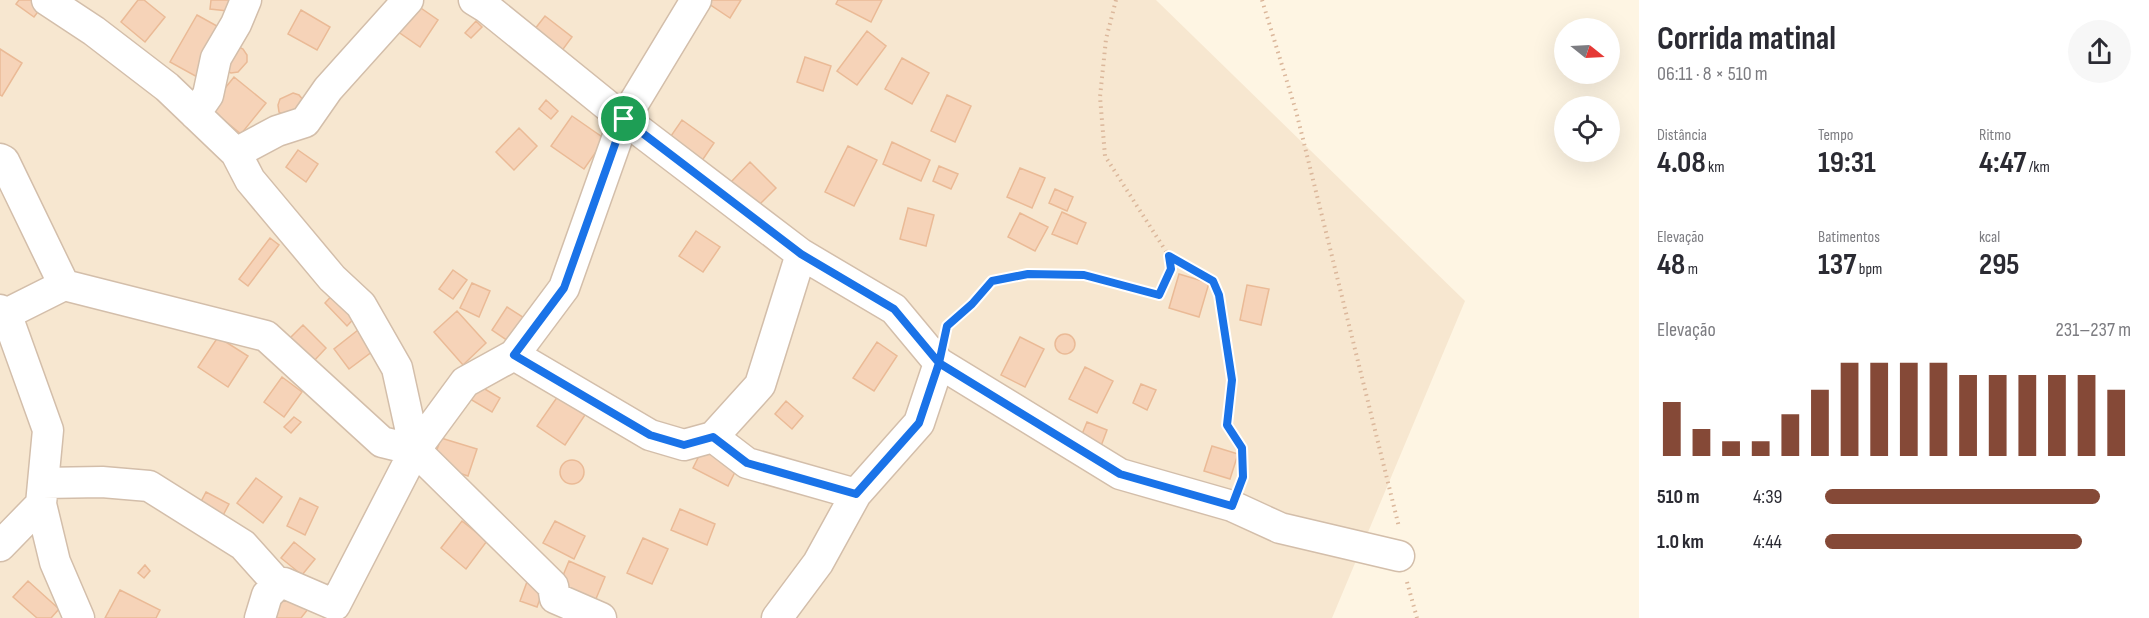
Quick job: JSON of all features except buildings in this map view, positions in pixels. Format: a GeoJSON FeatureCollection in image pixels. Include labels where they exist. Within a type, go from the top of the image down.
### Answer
{"type":"FeatureCollection","features":[{"type":"Feature","properties":{"kind":"street"},"geometry":{"type":"LineString","coordinates":[[46,0],[94,31],[167,87],[236,153],[250,180],[332,278],[361,305],[397,368],[415,450]]}},
{"type":"Feature","properties":{"kind":"street"},"geometry":{"type":"LineString","coordinates":[[195,114],[208,95],[216,58],[236,24],[246,0]]}},
{"type":"Feature","properties":{"kind":"street"},"geometry":{"type":"LineString","coordinates":[[236,153],[277,131],[305,122],[328,88],[408,0]]}},
{"type":"Feature","properties":{"kind":"street"},"geometry":{"type":"LineString","coordinates":[[474,0],[487,8],[624,119],[801,254],[894,309],[939,363],[1120,474],[1232,506],[1280,528],[1399,556]]}},
{"type":"Feature","properties":{"kind":"street"},"geometry":{"type":"LineString","coordinates":[[260,618],[267,595],[278,584],[284,583],[335,605],[415,450],[465,382],[514,355],[564,288],[624,119],[696,0]]}},
{"type":"Feature","properties":{"kind":"street"},"geometry":{"type":"LineString","coordinates":[[0,159],[4,161],[64,285]]}},
{"type":"Feature","properties":{"kind":"street"},"geometry":{"type":"LineString","coordinates":[[514,355],[650,435],[684,445],[713,437],[760,385],[801,254]]}},
{"type":"Feature","properties":{"kind":"street"},"geometry":{"type":"LineString","coordinates":[[79,618],[55,562],[42,494],[48,430],[2,313],[64,285],[242,328],[266,336],[382,442],[415,450],[553,586],[555,598],[601,618]]}},
{"type":"Feature","properties":{"kind":"street"},"geometry":{"type":"LineString","coordinates":[[777,618],[818,563],[856,494],[919,423],[939,363]]}},
{"type":"Feature","properties":{"kind":"street"},"geometry":{"type":"LineString","coordinates":[[713,437],[747,463],[856,494]]}},
{"type":"Feature","properties":{"kind":"street"},"geometry":{"type":"LineString","coordinates":[[0,546],[42,494],[102,482],[148,486],[243,544],[278,584]]}},
{"type":"Feature","properties":{"kind":"path"},"geometry":{"type":"LineString","coordinates":[[939,363],[947,326],[972,304],[992,281],[1028,274],[1084,275],[1159,295],[1171,269],[1169,256],[1105,156],[1100,97],[1106,39],[1116,0]]}},
{"type":"Feature","properties":{"kind":"path"},"geometry":{"type":"LineString","coordinates":[[1262,0],[1302,133],[1400,531],[1399,556],[1417,618]]}},
{"type":"Feature","properties":{"kind":"path"},"geometry":{"type":"LineString","coordinates":[[1169,256],[1213,281],[1219,295],[1232,380],[1227,425],[1242,448],[1243,477],[1232,506]]}},
{"type":"Feature","properties":{"kind":"shaded area"},"geometry":{"type":"Polygon","coordinates":[[[0,0],[1156,0],[1465,301],[1332,618],[0,618],[0,0]]]}},
{"type":"Feature","properties":{"kind":"route"},"geometry":{"type":"LineString","coordinates":[[624,119],[564,288],[514,355],[650,435],[684,445],[713,437],[747,463],[856,494],[919,423],[939,363],[947,326],[972,304],[992,281],[1028,274],[1084,275],[1159,295],[1171,269],[1169,256],[1213,281],[1219,295],[1232,380],[1227,425],[1242,448],[1243,477],[1232,506],[1120,474],[939,363],[894,309],[801,254],[624,119]]}}]}
